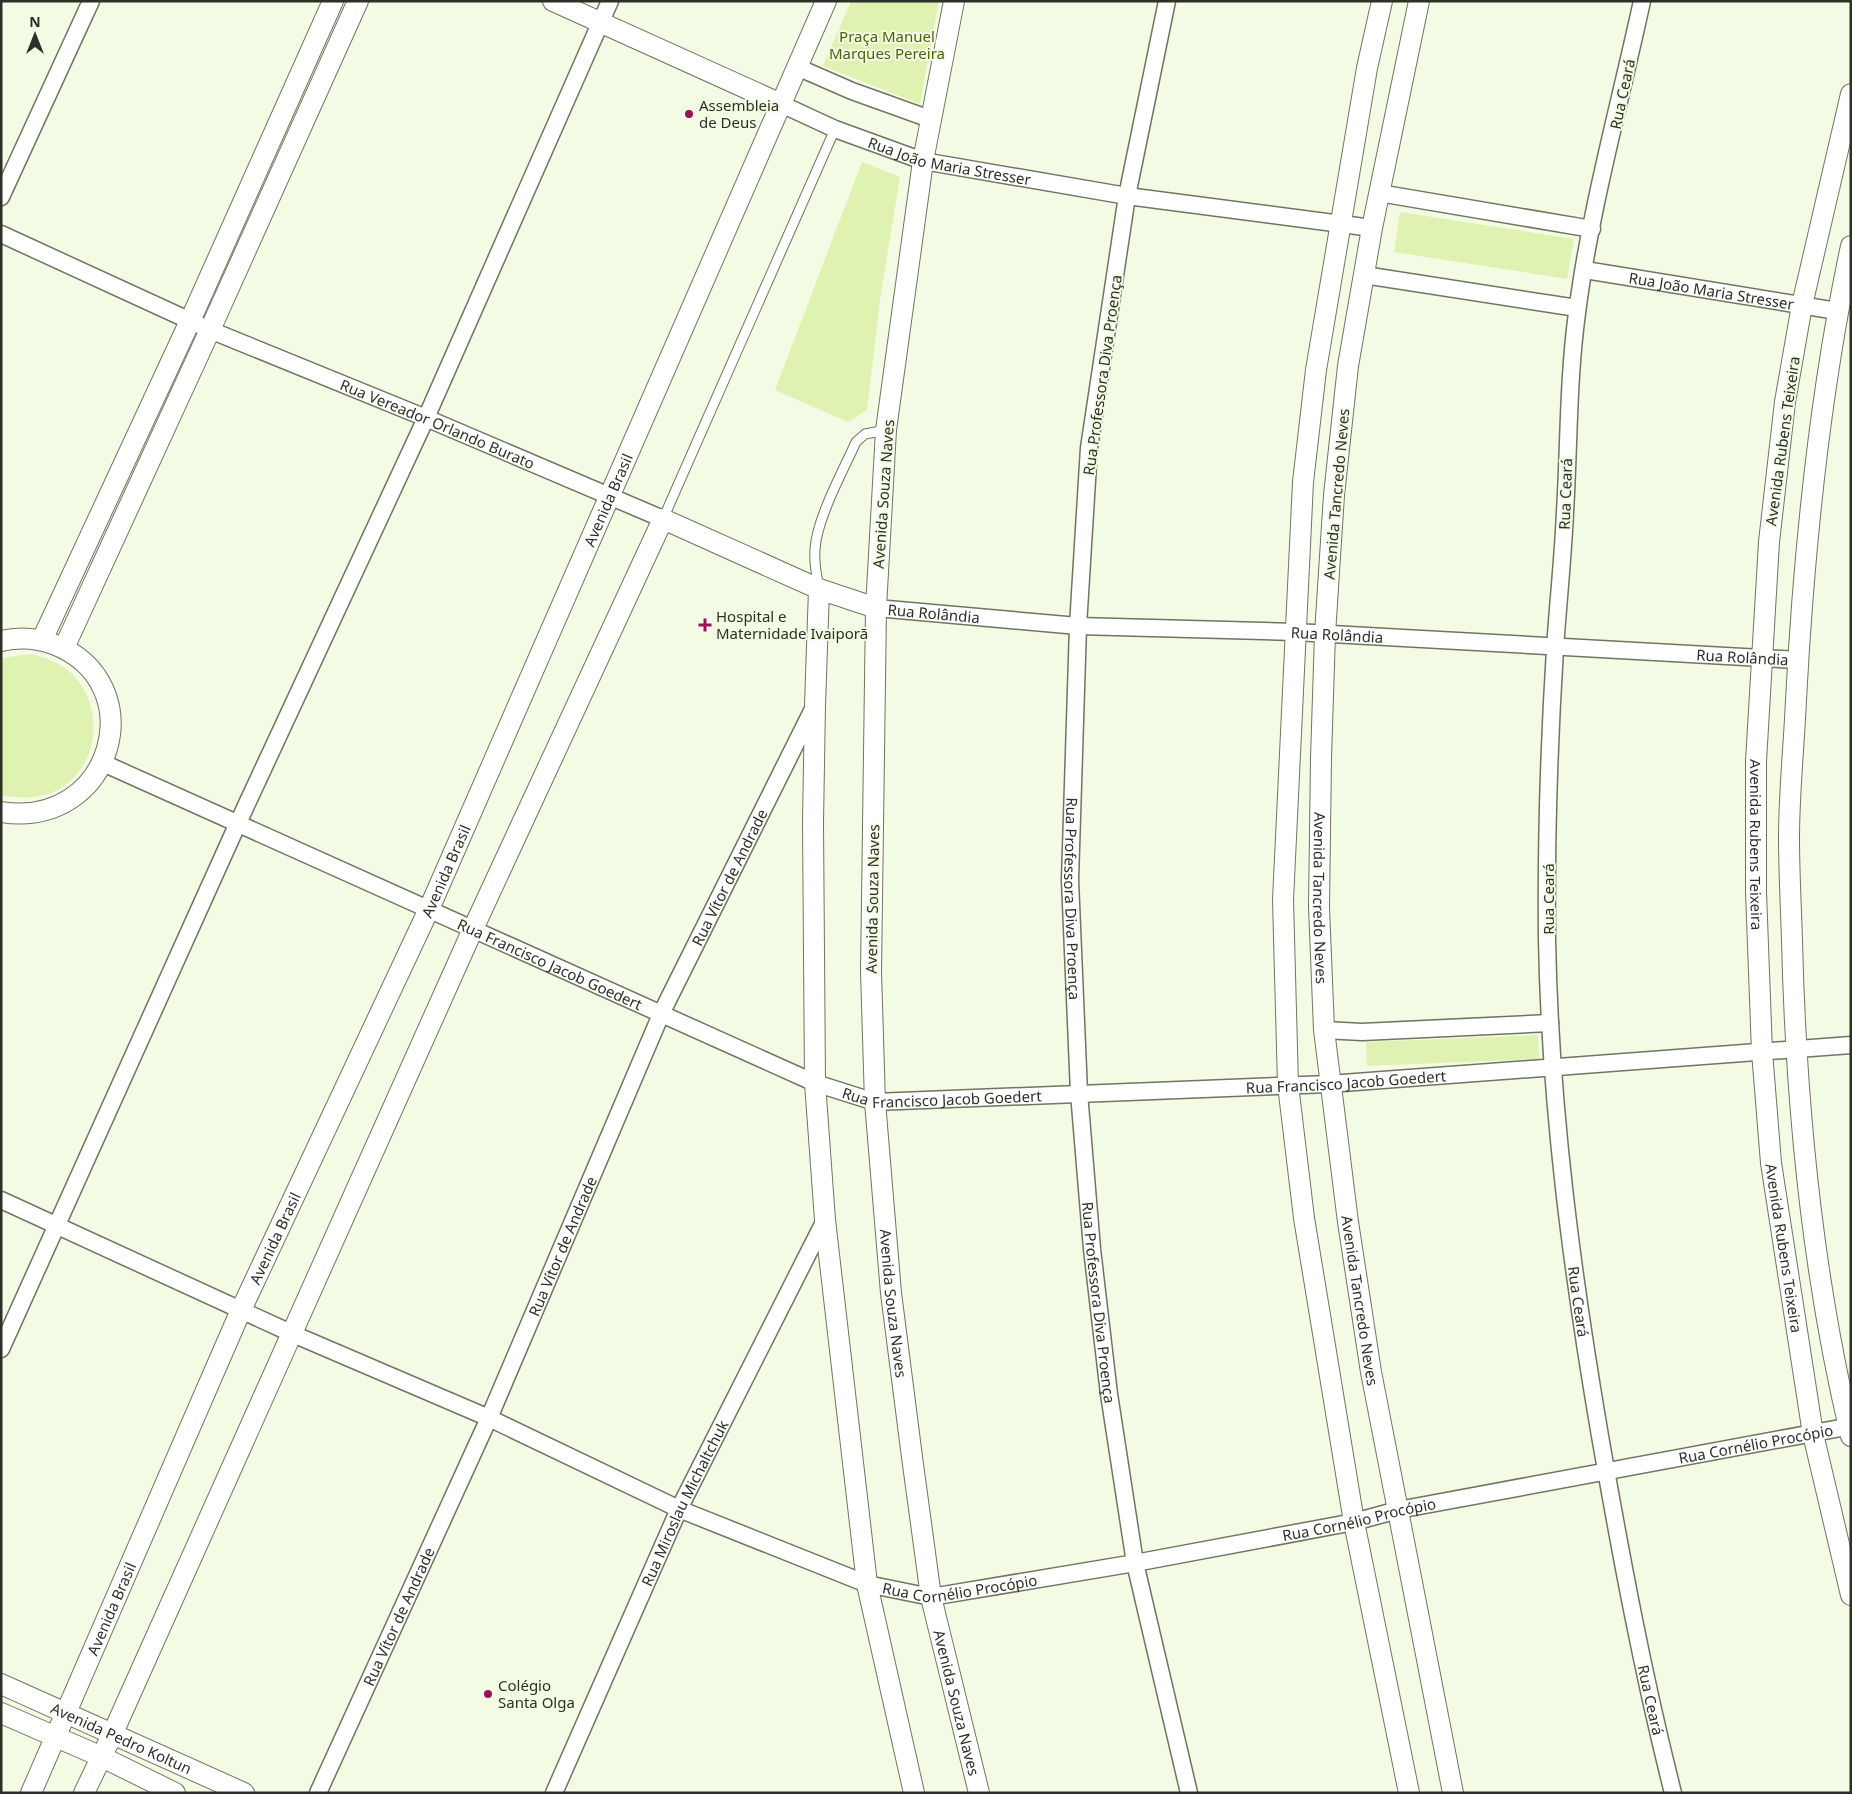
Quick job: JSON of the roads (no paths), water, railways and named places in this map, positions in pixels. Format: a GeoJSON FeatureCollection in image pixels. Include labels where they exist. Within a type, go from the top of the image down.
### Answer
{"type":"FeatureCollection","features":[{"type":"Feature","properties":{"kind":"street"},"geometry":{"type":"LineString","coordinates":[[1,197],[91,1]]}},
{"type":"Feature","properties":{"kind":"street"},"geometry":{"type":"LineString","coordinates":[[42,640],[190,321],[332,1]]}},
{"type":"Feature","properties":{"kind":"street"},"geometry":{"type":"LineString","coordinates":[[64,648],[358,1]]}},
{"type":"Feature","properties":{"kind":"street","name":"Rua João Maria Stresser"},"geometry":{"type":"LineString","coordinates":[[554,1],[835,130],[923,161],[1127,196],[1341,222],[1372,228]]}},
{"type":"Feature","properties":{"kind":"street"},"geometry":{"type":"LineString","coordinates":[[1,1349],[238,823],[426,418],[610,1]]}},
{"type":"Feature","properties":{"kind":"street","name":"Avenida Brasil"},"geometry":{"type":"LineString","coordinates":[[55,1736],[242,1310],[429,910],[826,1]]}},
{"type":"Feature","properties":{"kind":"street","name":"Avenida Souza Naves"},"geometry":{"type":"LineString","coordinates":[[954,1],[923,161],[886,430],[876,608],[871,972],[875,1102],[891,1293],[931,1597],[979,1793]]}},
{"type":"Feature","properties":{"kind":"street","name":"Rua Professora Diva Proença"},"geometry":{"type":"LineString","coordinates":[[1167,1],[1127,196],[1089,448],[1078,626],[1070,880],[1079,1093],[1092,1249],[1104,1356],[1135,1563],[1189,1793]]}},
{"type":"Feature","properties":{"kind":"street","name":"Avenida Tancredo Neves"},"geometry":{"type":"LineString","coordinates":[[1382,1],[1368,68],[1316,370],[1303,482],[1283,900],[1288,1086],[1304,1218],[1354,1522],[1409,1793]]}},
{"type":"Feature","properties":{"kind":"street","name":"Avenida Tancredo Neves"},"geometry":{"type":"LineString","coordinates":[[1419,1],[1372,228],[1348,366],[1336,475],[1325,634],[1319,906],[1324,1030],[1329,1084],[1371,1372],[1453,1793]]}},
{"type":"Feature","properties":{"kind":"street","name":"Rua Ceará"},"geometry":{"type":"LineString","coordinates":[[1642,1],[1592,229],[1577,308],[1568,390],[1566,510],[1555,648],[1549,806],[1547,939],[1553,1068],[1567,1221],[1582,1329],[1632,1621],[1673,1793]]}},
{"type":"Feature","properties":{"kind":"street"},"geometry":{"type":"LineString","coordinates":[[797,67],[852,91],[930,119]]}},
{"type":"Feature","properties":{"kind":"street","name":"Avenida Rubens Teixeira"},"geometry":{"type":"LineString","coordinates":[[1851,94],[1802,305],[1786,402],[1769,542],[1756,761],[1756,892],[1762,1052],[1772,1163],[1813,1434],[1851,1595]]}},
{"type":"Feature","properties":{"kind":"street"},"geometry":{"type":"LineString","coordinates":[[1379,193],[1592,229]]}},
{"type":"Feature","properties":{"kind":"street","name":"Rua Vereador Orlando Burato"},"geometry":{"type":"LineString","coordinates":[[1,234],[210,330],[426,418],[663,519],[819,589],[876,608]]}},
{"type":"Feature","properties":{"kind":"street","name":"Avenida Rubens Teixeira"},"geometry":{"type":"LineString","coordinates":[[1850,1430],[1825,1306],[1805,1175],[1794,1048],[1789,838],[1798,660],[1818,432],[1837,311],[1851,246]]}},
{"type":"Feature","properties":{"kind":"street","name":"Rua João Maria Stresser"},"geometry":{"type":"LineString","coordinates":[[1585,270],[1837,311]]}},
{"type":"Feature","properties":{"kind":"street"},"geometry":{"type":"LineString","coordinates":[[1364,275],[1577,308]]}},
{"type":"Feature","properties":{"kind":"street"},"geometry":{"type":"LineString","coordinates":[[84,1793],[293,1334],[473,929],[663,519]]}},
{"type":"Feature","properties":{"kind":"street"},"geometry":{"type":"LineString","coordinates":[[819,589],[815,705],[815,1083],[825,1220],[866,1584],[914,1793]]}},
{"type":"Feature","properties":{"kind":"street","name":"Rua Rolândia"},"geometry":{"type":"LineString","coordinates":[[876,608],[1078,626],[1295,632],[1555,648],[1798,660]]}},
{"type":"Feature","properties":{"kind":"street"},"geometry":{"type":"LineString","coordinates":[[1,642],[13,638],[42,640],[64,648],[85,664],[101,686],[110,711],[110,738],[103,763],[89,785],[69,801],[46,812],[20,815],[1,812]]}},
{"type":"Feature","properties":{"kind":"street","name":"Rua Vítor de Andrade"},"geometry":{"type":"LineString","coordinates":[[318,1793],[489,1418],[662,1012],[815,705]]}},
{"type":"Feature","properties":{"kind":"street","name":"Rua Francisco Jacob Goedert"},"geometry":{"type":"LineString","coordinates":[[103,763],[429,910],[662,1012],[815,1083],[875,1102],[1329,1084],[1851,1045]]}},
{"type":"Feature","properties":{"kind":"street"},"geometry":{"type":"LineString","coordinates":[[1324,1030],[1362,1032],[1550,1023]]}},
{"type":"Feature","properties":{"kind":"street","name":"Rua Cornélio Procópio"},"geometry":{"type":"LineString","coordinates":[[1,1200],[293,1334],[489,1418],[680,1508],[866,1584],[931,1597],[1135,1563],[1354,1522],[1398,1510],[1813,1434],[1850,1430]]}},
{"type":"Feature","properties":{"kind":"street","name":"Rua Miroslau Michaltchuk"},"geometry":{"type":"LineString","coordinates":[[554,1793],[680,1508],[825,1220]]}},
{"type":"Feature","properties":{"kind":"street","name":"Avenida Pedro Koltun"},"geometry":{"type":"LineString","coordinates":[[1,1684],[244,1793]]}},
{"type":"Feature","properties":{"kind":"street","name":"Avenida Pedro Koltun"},"geometry":{"type":"LineString","coordinates":[[1,1713],[102,1757],[175,1793]]}},
{"type":"Feature","properties":{"kind":"street"},"geometry":{"type":"LineString","coordinates":[[31,1793],[55,1736]]}},
{"type":"Feature","properties":{"kind":"lane"},"geometry":{"type":"LineString","coordinates":[[663,519],[835,130]]}},
{"type":"Feature","properties":{"kind":"lane"},"geometry":{"type":"LineString","coordinates":[[819,589],[814,564],[815,547],[821,523],[856,442],[865,434],[886,430]]}},
{"type":"Feature","properties":{"kind":"place","name":"Assembleia de Deus"},"geometry":{"type":"Point","coordinates":[689,114]}},
{"type":"Feature","properties":{"kind":"place","name":"Hospital e Maternidade Ivaiporã"},"geometry":{"type":"Point","coordinates":[705,625]}},
{"type":"Feature","properties":{"kind":"place","name":"Colégio Santa Olga"},"geometry":{"type":"Point","coordinates":[488,1694]}},
{"type":"Feature","properties":{"kind":"park label","name":"Praça Manuel Marques Pereira"},"geometry":{"type":"Point","coordinates":[887,44]}}]}
